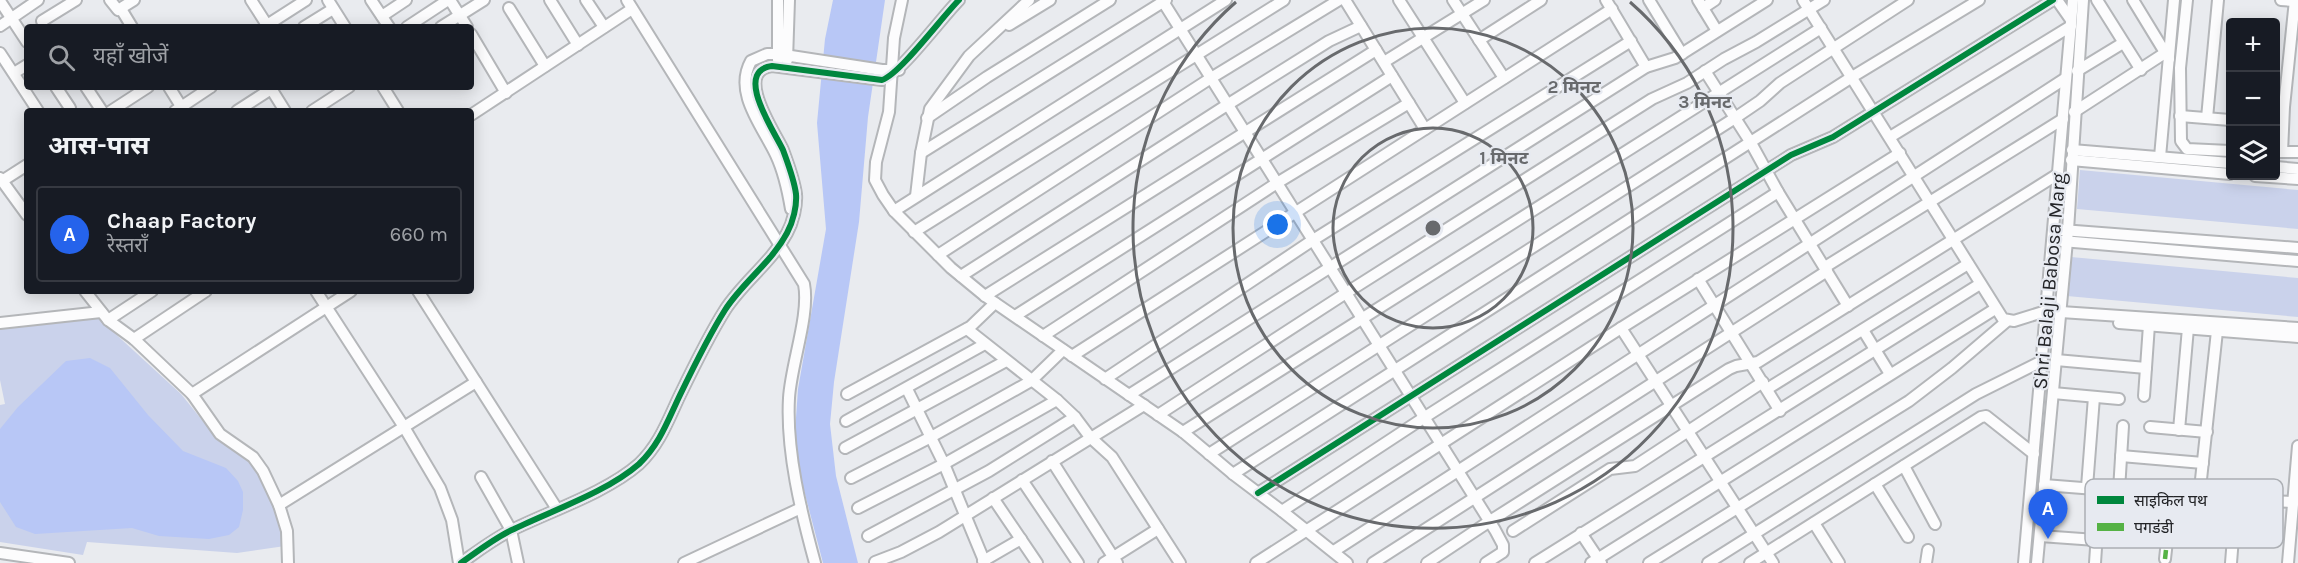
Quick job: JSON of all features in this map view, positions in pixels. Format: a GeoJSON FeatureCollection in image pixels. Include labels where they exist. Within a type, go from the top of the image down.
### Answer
{"type":"FeatureCollection","features":[{"type":"Feature","properties":{"kind":"street"},"geometry":{"type":"LineString","coordinates":[[0,26],[33,1],[44,24],[76,0]]}},
{"type":"Feature","properties":{"kind":"street"},"geometry":{"type":"LineString","coordinates":[[110,0],[116,9],[121,9],[134,0]]}},
{"type":"Feature","properties":{"kind":"street"},"geometry":{"type":"LineString","coordinates":[[251,0],[265,24]]}},
{"type":"Feature","properties":{"kind":"street"},"geometry":{"type":"LineString","coordinates":[[269,24],[306,0]]}},
{"type":"Feature","properties":{"kind":"street"},"geometry":{"type":"LineString","coordinates":[[371,0],[387,24]]}},
{"type":"Feature","properties":{"kind":"street"},"geometry":{"type":"LineString","coordinates":[[382,16],[406,0]]}},
{"type":"Feature","properties":{"kind":"street"},"geometry":{"type":"LineString","coordinates":[[412,24],[449,0],[465,24]]}},
{"type":"Feature","properties":{"kind":"street"},"geometry":{"type":"LineString","coordinates":[[446,24],[484,0]]}},
{"type":"Feature","properties":{"kind":"street"},"geometry":{"type":"LineString","coordinates":[[550,0],[578,45]]}},
{"type":"Feature","properties":{"kind":"street"},"geometry":{"type":"LineString","coordinates":[[586,0],[604,27]]}},
{"type":"Feature","properties":{"kind":"street"},"geometry":{"type":"LineString","coordinates":[[778,0],[783,54]]}},
{"type":"Feature","properties":{"kind":"street"},"geometry":{"type":"LineString","coordinates":[[782,67],[789,0]]}},
{"type":"Feature","properties":{"kind":"street"},"geometry":{"type":"LineString","coordinates":[[902,0],[894,38],[889,73],[888,112],[880,139],[876,180],[882,195],[894,211],[938,255],[985,296],[1184,432],[1233,474],[1347,563]]}},
{"type":"Feature","properties":{"kind":"street"},"geometry":{"type":"LineString","coordinates":[[318,294],[404,427],[440,488],[447,504],[460,563],[511,530],[617,479],[648,454],[663,434],[680,396],[726,309],[780,246],[789,230],[796,205],[791,174],[777,137],[760,107],[756,88],[762,69],[766,66],[889,73],[960,0]]}},
{"type":"Feature","properties":{"kind":"street"},"geometry":{"type":"LineString","coordinates":[[916,196],[921,153],[930,109],[969,56],[1029,0]]}},
{"type":"Feature","properties":{"kind":"street"},"geometry":{"type":"LineString","coordinates":[[984,41],[1050,0]]}},
{"type":"Feature","properties":{"kind":"street"},"geometry":{"type":"LineString","coordinates":[[927,118],[987,76],[1110,0]]}},
{"type":"Feature","properties":{"kind":"street"},"geometry":{"type":"LineString","coordinates":[[894,211],[1226,0]]}},
{"type":"Feature","properties":{"kind":"street"},"geometry":{"type":"LineString","coordinates":[[914,232],[1284,0]]}},
{"type":"Feature","properties":{"kind":"street"},"geometry":{"type":"LineString","coordinates":[[938,255],[1211,78],[1339,0]]}},
{"type":"Feature","properties":{"kind":"street"},"geometry":{"type":"LineString","coordinates":[[1345,0],[1425,129]]}},
{"type":"Feature","properties":{"kind":"street"},"geometry":{"type":"LineString","coordinates":[[1399,0],[1465,103]]}},
{"type":"Feature","properties":{"kind":"street"},"geometry":{"type":"LineString","coordinates":[[1453,0],[1504,78]]}},
{"type":"Feature","properties":{"kind":"street"},"geometry":{"type":"LineString","coordinates":[[1383,62],[1484,0]]}},
{"type":"Feature","properties":{"kind":"street"},"geometry":{"type":"LineString","coordinates":[[1479,40],[1541,0]]}},
{"type":"Feature","properties":{"kind":"street"},"geometry":{"type":"LineString","coordinates":[[1649,0],[1682,54]]}},
{"type":"Feature","properties":{"kind":"street"},"geometry":{"type":"LineString","coordinates":[[1715,0],[1700,4],[1718,32]]}},
{"type":"Feature","properties":{"kind":"street"},"geometry":{"type":"LineString","coordinates":[[1129,395],[1646,67],[1675,58],[1767,0]]}},
{"type":"Feature","properties":{"kind":"street"},"geometry":{"type":"LineString","coordinates":[[1158,415],[1652,99],[1687,83],[1806,5],[1824,0]]}},
{"type":"Feature","properties":{"kind":"street"},"geometry":{"type":"LineString","coordinates":[[1209,454],[1735,118],[1760,101],[1780,83],[1908,0]]}},
{"type":"Feature","properties":{"kind":"street"},"geometry":{"type":"LineString","coordinates":[[1233,474],[1852,77],[1979,0]]}},
{"type":"Feature","properties":{"kind":"street"},"geometry":{"type":"LineString","coordinates":[[1258,493],[1791,154],[1820,144],[2055,0],[2071,23],[1890,137]]}},
{"type":"Feature","properties":{"kind":"street","name":"Shri Balaji Babosa Marg"},"geometry":{"type":"LineString","coordinates":[[2024,563],[2073,0]]}},
{"type":"Feature","properties":{"kind":"street","name":"Shri Balaji Babosa Marg"},"geometry":{"type":"LineString","coordinates":[[2037,563],[2067,236],[2083,0]]}},
{"type":"Feature","properties":{"kind":"street"},"geometry":{"type":"LineString","coordinates":[[2097,0],[2141,70]]}},
{"type":"Feature","properties":{"kind":"street"},"geometry":{"type":"LineString","coordinates":[[2133,0],[2167,56]]}},
{"type":"Feature","properties":{"kind":"street"},"geometry":{"type":"LineString","coordinates":[[2160,157],[2167,56],[2174,0]]}},
{"type":"Feature","properties":{"kind":"street"},"geometry":{"type":"LineString","coordinates":[[2187,0],[2180,68],[2180,137],[2183,147],[2187,149],[2226,151]]}},
{"type":"Feature","properties":{"kind":"street"},"geometry":{"type":"LineString","coordinates":[[2207,118],[2218,0]]}},
{"type":"Feature","properties":{"kind":"street"},"geometry":{"type":"LineString","coordinates":[[2280,114],[2295,1],[2282,0]]}},
{"type":"Feature","properties":{"kind":"street"},"geometry":{"type":"LineString","coordinates":[[0,1],[24,38]]}},
{"type":"Feature","properties":{"kind":"street"},"geometry":{"type":"LineString","coordinates":[[921,153],[1163,1],[1490,520],[1503,549],[1499,555],[1486,563]]}},
{"type":"Feature","properties":{"kind":"street"},"geometry":{"type":"LineString","coordinates":[[307,24],[330,4],[343,24]]}},
{"type":"Feature","properties":{"kind":"street"},"geometry":{"type":"LineString","coordinates":[[474,114],[604,27],[629,4],[804,284],[806,293],[789,398],[793,453],[801,508],[815,563]]}},
{"type":"Feature","properties":{"kind":"street"},"geometry":{"type":"LineString","coordinates":[[851,478],[931,437],[1031,381],[1068,353],[1295,212],[1504,78],[1609,5],[1646,67]]}},
{"type":"Feature","properties":{"kind":"street"},"geometry":{"type":"LineString","coordinates":[[1806,5],[1914,175],[1995,309],[2007,321]]}},
{"type":"Feature","properties":{"kind":"street"},"geometry":{"type":"LineString","coordinates":[[509,8],[545,66]]}},
{"type":"Feature","properties":{"kind":"street"},"geometry":{"type":"LineString","coordinates":[[121,9],[130,24]]}},
{"type":"Feature","properties":{"kind":"street"},"geometry":{"type":"LineString","coordinates":[[961,276],[1329,41],[1361,26]]}},
{"type":"Feature","properties":{"kind":"street"},"geometry":{"type":"LineString","coordinates":[[1184,432],[1821,28]]}},
{"type":"Feature","properties":{"kind":"street"},"geometry":{"type":"LineString","coordinates":[[474,39],[506,93]]}},
{"type":"Feature","properties":{"kind":"street"},"geometry":{"type":"LineString","coordinates":[[1105,379],[1313,240],[1631,41]]}},
{"type":"Feature","properties":{"kind":"street"},"geometry":{"type":"LineString","coordinates":[[2077,71],[2123,43]]}},
{"type":"Feature","properties":{"kind":"street"},"geometry":{"type":"LineString","coordinates":[[985,296],[1376,50]]}},
{"type":"Feature","properties":{"kind":"street"},"geometry":{"type":"LineString","coordinates":[[0,53],[24,89]]}},
{"type":"Feature","properties":{"kind":"street"},"geometry":{"type":"LineString","coordinates":[[793,218],[777,158],[748,99],[746,74],[752,61],[767,54],[783,54],[889,73]]}},
{"type":"Feature","properties":{"kind":"street"},"geometry":{"type":"LineString","coordinates":[[2074,112],[2167,56]]}},
{"type":"Feature","properties":{"kind":"street"},"geometry":{"type":"LineString","coordinates":[[14,73],[24,67]]}},
{"type":"Feature","properties":{"kind":"street"},"geometry":{"type":"LineString","coordinates":[[1705,71],[1751,143],[1778,192],[1848,306]]}},
{"type":"Feature","properties":{"kind":"street"},"geometry":{"type":"LineString","coordinates":[[1015,316],[1392,76]]}},
{"type":"Feature","properties":{"kind":"street"},"geometry":{"type":"LineString","coordinates":[[1334,551],[2066,78]]}},
{"type":"Feature","properties":{"kind":"street"},"geometry":{"type":"LineString","coordinates":[[25,90],[36,108]]}},
{"type":"Feature","properties":{"kind":"street"},"geometry":{"type":"LineString","coordinates":[[58,90],[70,108]]}},
{"type":"Feature","properties":{"kind":"street"},"geometry":{"type":"LineString","coordinates":[[88,90],[100,108]]}},
{"type":"Feature","properties":{"kind":"street"},"geometry":{"type":"LineString","coordinates":[[116,108],[143,90]]}},
{"type":"Feature","properties":{"kind":"street"},"geometry":{"type":"LineString","coordinates":[[171,90],[179,108]]}},
{"type":"Feature","properties":{"kind":"street"},"geometry":{"type":"LineString","coordinates":[[183,108],[207,90]]}},
{"type":"Feature","properties":{"kind":"street"},"geometry":{"type":"LineString","coordinates":[[241,108],[267,90]]}},
{"type":"Feature","properties":{"kind":"street"},"geometry":{"type":"LineString","coordinates":[[271,90],[283,108]]}},
{"type":"Feature","properties":{"kind":"street"},"geometry":{"type":"LineString","coordinates":[[317,108],[344,90]]}},
{"type":"Feature","properties":{"kind":"street"},"geometry":{"type":"LineString","coordinates":[[385,90],[396,108]]}},
{"type":"Feature","properties":{"kind":"street"},"geometry":{"type":"LineString","coordinates":[[1043,336],[1277,183],[1409,103]]}},
{"type":"Feature","properties":{"kind":"street"},"geometry":{"type":"LineString","coordinates":[[2180,116],[2226,120]]}},
{"type":"Feature","properties":{"kind":"street"},"geometry":{"type":"LineString","coordinates":[[1373,563],[1730,333],[1929,201],[2063,119]]}},
{"type":"Feature","properties":{"kind":"street"},"geometry":{"type":"LineString","coordinates":[[2280,152],[2298,152]]}},
{"type":"Feature","properties":{"kind":"street"},"geometry":{"type":"LineString","coordinates":[[1256,563],[1270,559],[1442,442],[1900,153]]}},
{"type":"Feature","properties":{"kind":"street"},"geometry":{"type":"LineString","coordinates":[[2072,155],[2160,157],[2226,164]]}},
{"type":"Feature","properties":{"kind":"street"},"geometry":{"type":"LineString","coordinates":[[2072,155],[2226,174]]}},
{"type":"Feature","properties":{"kind":"street"},"geometry":{"type":"LineString","coordinates":[[24,167],[1,179],[24,208]]}},
{"type":"Feature","properties":{"kind":"street"},"geometry":{"type":"LineString","coordinates":[[2280,168],[2298,170]]}},
{"type":"Feature","properties":{"kind":"street"},"geometry":{"type":"LineString","coordinates":[[1427,563],[1490,520],[1729,369],[1752,364],[2058,174]]}},
{"type":"Feature","properties":{"kind":"street"},"geometry":{"type":"LineString","coordinates":[[2280,178],[2298,179]]}},
{"type":"Feature","properties":{"kind":"street"},"geometry":{"type":"LineString","coordinates":[[1282,511],[1778,192]]}},
{"type":"Feature","properties":{"kind":"street"},"geometry":{"type":"LineString","coordinates":[[2053,235],[2298,248]]}},
{"type":"Feature","properties":{"kind":"street"},"geometry":{"type":"LineString","coordinates":[[2067,236],[2298,261]]}},
{"type":"Feature","properties":{"kind":"street"},"geometry":{"type":"LineString","coordinates":[[1514,531],[1610,469],[1635,466],[1689,431],[1863,330],[1968,264]]}},
{"type":"Feature","properties":{"kind":"street"},"geometry":{"type":"LineString","coordinates":[[1698,279],[1780,411]]}},
{"type":"Feature","properties":{"kind":"street"},"geometry":{"type":"LineString","coordinates":[[1535,563],[1706,458],[1980,284]]}},
{"type":"Feature","properties":{"kind":"street"},"geometry":{"type":"LineString","coordinates":[[92,294],[104,316],[134,339],[192,394],[220,434],[253,457],[263,471],[279,505],[287,531],[288,563]]}},
{"type":"Feature","properties":{"kind":"street"},"geometry":{"type":"LineString","coordinates":[[0,323],[104,316],[146,294]]}},
{"type":"Feature","properties":{"kind":"street"},"geometry":{"type":"LineString","coordinates":[[134,339],[202,294]]}},
{"type":"Feature","properties":{"kind":"street"},"geometry":{"type":"LineString","coordinates":[[192,394],[346,294]]}},
{"type":"Feature","properties":{"kind":"street"},"geometry":{"type":"LineString","coordinates":[[420,294],[557,509]]}},
{"type":"Feature","properties":{"kind":"street"},"geometry":{"type":"LineString","coordinates":[[847,394],[967,329],[995,303]]}},
{"type":"Feature","properties":{"kind":"street"},"geometry":{"type":"LineString","coordinates":[[1581,533],[1597,562],[1995,309]]}},
{"type":"Feature","properties":{"kind":"street"},"geometry":{"type":"LineString","coordinates":[[1649,563],[1909,401],[2007,321],[2044,314],[2298,328]]}},
{"type":"Feature","properties":{"kind":"street"},"geometry":{"type":"LineString","coordinates":[[2060,315],[2298,337]]}},
{"type":"Feature","properties":{"kind":"street"},"geometry":{"type":"LineString","coordinates":[[2144,396],[2149,325]]}},
{"type":"Feature","properties":{"kind":"street"},"geometry":{"type":"LineString","coordinates":[[1621,327],[1773,563]]}},
{"type":"Feature","properties":{"kind":"street"},"geometry":{"type":"LineString","coordinates":[[2179,430],[2188,328]]}},
{"type":"Feature","properties":{"kind":"street"},"geometry":{"type":"LineString","coordinates":[[967,329],[1057,400],[1120,466],[1180,563]]}},
{"type":"Feature","properties":{"kind":"street"},"geometry":{"type":"LineString","coordinates":[[1863,330],[1890,374]]}},
{"type":"Feature","properties":{"kind":"street"},"geometry":{"type":"LineString","coordinates":[[2201,479],[2217,331]]}},
{"type":"Feature","properties":{"kind":"street"},"geometry":{"type":"LineString","coordinates":[[846,421],[908,389],[985,344]]}},
{"type":"Feature","properties":{"kind":"street"},"geometry":{"type":"LineString","coordinates":[[2056,360],[2146,368]]}},
{"type":"Feature","properties":{"kind":"street"},"geometry":{"type":"LineString","coordinates":[[846,448],[1006,361]]}},
{"type":"Feature","properties":{"kind":"street"},"geometry":{"type":"LineString","coordinates":[[1708,563],[1976,394],[2042,361]]}},
{"type":"Feature","properties":{"kind":"street"},"geometry":{"type":"LineString","coordinates":[[279,505],[476,382]]}},
{"type":"Feature","properties":{"kind":"street"},"geometry":{"type":"LineString","coordinates":[[908,389],[944,464],[984,562],[1021,539]]}},
{"type":"Feature","properties":{"kind":"street"},"geometry":{"type":"LineString","coordinates":[[2053,393],[2119,399]]}},
{"type":"Feature","properties":{"kind":"street"},"geometry":{"type":"LineString","coordinates":[[2088,479],[2094,397]]}},
{"type":"Feature","properties":{"kind":"street"},"geometry":{"type":"LineString","coordinates":[[858,508],[944,464],[1057,400]]}},
{"type":"Feature","properties":{"kind":"street"},"geometry":{"type":"LineString","coordinates":[[875,562],[916,545],[966,516],[1144,405]]}},
{"type":"Feature","properties":{"kind":"street"},"geometry":{"type":"LineString","coordinates":[[1750,563],[1981,417],[1986,416],[2034,454]]}},
{"type":"Feature","properties":{"kind":"street"},"geometry":{"type":"LineString","coordinates":[[868,536],[955,490],[1075,417]]}},
{"type":"Feature","properties":{"kind":"street"},"geometry":{"type":"LineString","coordinates":[[2120,479],[2123,426]]}},
{"type":"Feature","properties":{"kind":"street"},"geometry":{"type":"LineString","coordinates":[[2150,428],[2206,432]]}},
{"type":"Feature","properties":{"kind":"street"},"geometry":{"type":"LineString","coordinates":[[2288,563],[2298,446]]}},
{"type":"Feature","properties":{"kind":"street"},"geometry":{"type":"LineString","coordinates":[[2121,456],[2203,463]]}},
{"type":"Feature","properties":{"kind":"street"},"geometry":{"type":"LineString","coordinates":[[1052,461],[1112,561],[1158,529]]}},
{"type":"Feature","properties":{"kind":"street"},"geometry":{"type":"LineString","coordinates":[[1904,466],[1935,524]]}},
{"type":"Feature","properties":{"kind":"street"},"geometry":{"type":"LineString","coordinates":[[480,477],[511,530],[518,563]]}},
{"type":"Feature","properties":{"kind":"street"},"geometry":{"type":"LineString","coordinates":[[1022,480],[1078,563]]}},
{"type":"Feature","properties":{"kind":"street"},"geometry":{"type":"LineString","coordinates":[[1875,484],[1908,537]]}},
{"type":"Feature","properties":{"kind":"street"},"geometry":{"type":"LineString","coordinates":[[2044,485],[2085,487]]}},
{"type":"Feature","properties":{"kind":"street"},"geometry":{"type":"LineString","coordinates":[[993,498],[1037,563]]}},
{"type":"Feature","properties":{"kind":"street"},"geometry":{"type":"LineString","coordinates":[[2283,502],[2293,502]]}},
{"type":"Feature","properties":{"kind":"street"},"geometry":{"type":"LineString","coordinates":[[684,563],[801,508]]}},
{"type":"Feature","properties":{"kind":"street"},"geometry":{"type":"LineString","coordinates":[[1814,523],[1839,563]]}},
{"type":"Feature","properties":{"kind":"street"},"geometry":{"type":"LineString","coordinates":[[2040,536],[2085,539]]}},
{"type":"Feature","properties":{"kind":"street"},"geometry":{"type":"LineString","coordinates":[[2095,563],[2096,548]]}},
{"type":"Feature","properties":{"kind":"street"},"geometry":{"type":"LineString","coordinates":[[2165,559],[2166,548]]}},
{"type":"Feature","properties":{"kind":"street"},"geometry":{"type":"LineString","coordinates":[[2231,563],[2233,548]]}},
{"type":"Feature","properties":{"kind":"street"},"geometry":{"type":"LineString","coordinates":[[1926,563],[1928,550]]}},
{"type":"Feature","properties":{"kind":"street"},"geometry":{"type":"LineString","coordinates":[[0,553],[69,563]]}},
{"type":"Feature","properties":{"kind":"shaded area"},"geometry":{"type":"Polygon","coordinates":[[[2080,170],[2298,190],[2298,229],[2077,209],[2080,170]]]}},
{"type":"Feature","properties":{"kind":"shaded area"},"geometry":{"type":"Polygon","coordinates":[[[2071,257],[2298,278],[2298,317],[2067,296],[2071,257]]]}},
{"type":"Feature","properties":{"kind":"shaded area"},"geometry":{"type":"Polygon","coordinates":[[[97,317],[181,394],[210,430],[232,449],[248,457],[261,477],[282,528],[285,546],[237,553],[87,542],[83,555],[0,542],[0,405],[5,404],[0,380],[0,327],[97,317]]]}},
{"type":"Feature","properties":{"kind":"water"},"geometry":{"type":"Polygon","coordinates":[[[833,0],[885,0],[868,117],[859,222],[834,382],[830,424],[836,476],[858,563],[823,563],[800,475],[795,432],[798,389],[826,229],[817,123],[825,39],[833,0]]]}},
{"type":"Feature","properties":{"kind":"water"},"geometry":{"type":"Polygon","coordinates":[[[90,358],[110,368],[148,415],[183,451],[226,468],[238,481],[243,492],[243,510],[239,527],[229,535],[209,539],[159,536],[132,528],[35,534],[16,527],[0,502],[0,429],[18,407],[66,361],[90,358]]]}},
{"type":"Feature","properties":{"kind":"marked path"},"geometry":{"type":"LineString","coordinates":[[2165,559],[2166,548]]}},
{"type":"Feature","properties":{"kind":"cycle path"},"geometry":{"type":"LineString","coordinates":[[461,563],[501,536],[596,492],[639,464],[653,448],[663,431],[701,352],[725,310],[780,244],[793,219],[796,194],[783,150],[766,118],[756,91],[756,79],[761,70],[772,66],[882,80],[890,76],[910,57],[959,0]]}},
{"type":"Feature","properties":{"kind":"cycle path"},"geometry":{"type":"LineString","coordinates":[[1258,493],[1791,155],[1833,137],[2053,0]]}},
{"type":"Feature","properties":{"kind":"place","name":"Chaap Factory"},"geometry":{"type":"Point","coordinates":[2048,539]}}]}
